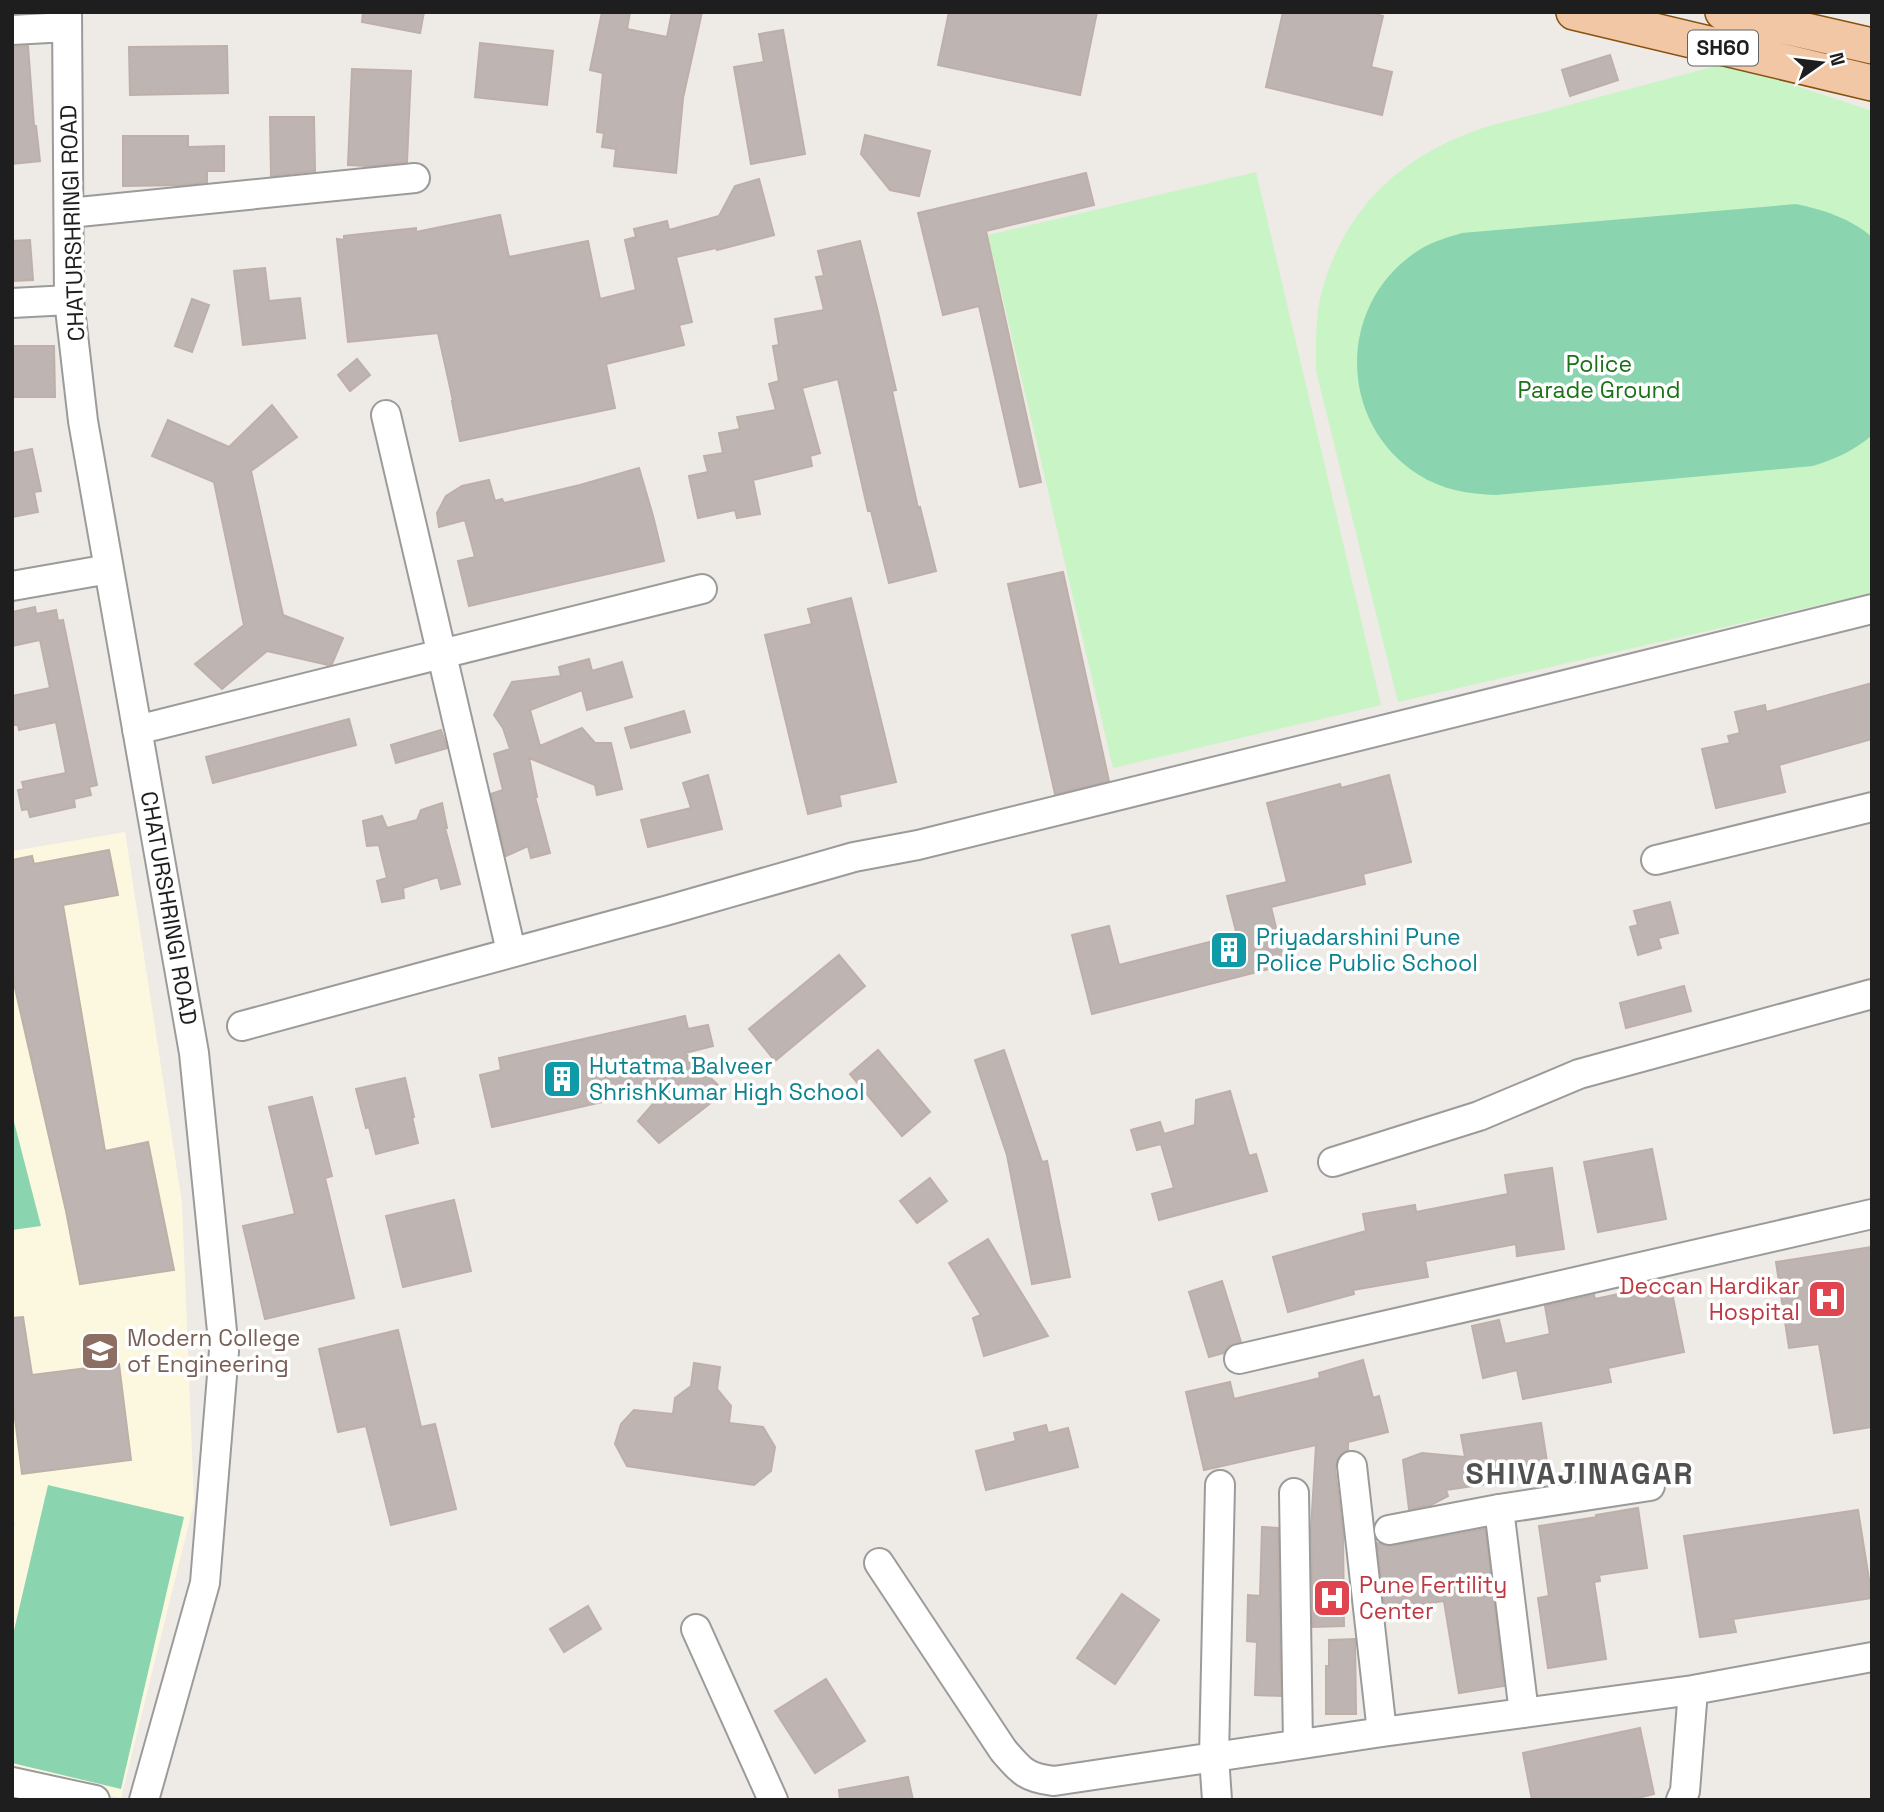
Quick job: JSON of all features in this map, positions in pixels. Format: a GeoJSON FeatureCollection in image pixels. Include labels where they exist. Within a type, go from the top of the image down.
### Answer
{"type":"FeatureCollection","features":[{"type":"Feature","properties":{"kind":"main road","name":"SH60"},"geometry":{"type":"LineString","coordinates":[[1574,12],[1872,83]]}},
{"type":"Feature","properties":{"kind":"main road","name":"SH60"},"geometry":{"type":"LineString","coordinates":[[1723,12],[1872,46]]}},
{"type":"Feature","properties":{"kind":"street"},"geometry":{"type":"LineString","coordinates":[[12,30],[67,20]]}},
{"type":"Feature","properties":{"kind":"street","name":"CHATURSHRINGI ROAD"},"geometry":{"type":"LineString","coordinates":[[67,20],[69,300],[83,421],[194,1053],[224,1351],[205,1583],[144,1800]]}},
{"type":"Feature","properties":{"kind":"street"},"geometry":{"type":"LineString","coordinates":[[69,213],[415,178]]}},
{"type":"Feature","properties":{"kind":"street"},"geometry":{"type":"LineString","coordinates":[[12,303],[69,300]]}},
{"type":"Feature","properties":{"kind":"street"},"geometry":{"type":"LineString","coordinates":[[386,415],[511,951]]}},
{"type":"Feature","properties":{"kind":"street"},"geometry":{"type":"LineString","coordinates":[[12,586],[109,569]]}},
{"type":"Feature","properties":{"kind":"street"},"geometry":{"type":"LineString","coordinates":[[138,730],[702,590]]}},
{"type":"Feature","properties":{"kind":"street"},"geometry":{"type":"LineString","coordinates":[[242,1026],[853,857],[918,845],[1872,609]]}},
{"type":"Feature","properties":{"kind":"street"},"geometry":{"type":"LineString","coordinates":[[1656,860],[1872,807]]}},
{"type":"Feature","properties":{"kind":"street"},"geometry":{"type":"LineString","coordinates":[[1333,1162],[1479,1116],[1579,1073],[1872,994]]}},
{"type":"Feature","properties":{"kind":"street"},"geometry":{"type":"LineString","coordinates":[[1239,1359],[1872,1214]]}},
{"type":"Feature","properties":{"kind":"street"},"geometry":{"type":"LineString","coordinates":[[1352,1465],[1382,1732]]}},
{"type":"Feature","properties":{"kind":"street"},"geometry":{"type":"LineString","coordinates":[[1217,1800],[1214,1757],[1220,1485]]}},
{"type":"Feature","properties":{"kind":"street"},"geometry":{"type":"LineString","coordinates":[[1389,1530],[1499,1509],[1650,1486]]}},
{"type":"Feature","properties":{"kind":"street"},"geometry":{"type":"LineString","coordinates":[[1294,1493],[1298,1744]]}},
{"type":"Feature","properties":{"kind":"street"},"geometry":{"type":"LineString","coordinates":[[1499,1509],[1524,1713]]}},
{"type":"Feature","properties":{"kind":"street"},"geometry":{"type":"LineString","coordinates":[[879,1563],[1003,1750],[1019,1769],[1037,1779],[1054,1782],[1298,1744],[1693,1690],[1872,1657]]}},
{"type":"Feature","properties":{"kind":"street"},"geometry":{"type":"LineString","coordinates":[[696,1629],[773,1800]]}},
{"type":"Feature","properties":{"kind":"street"},"geometry":{"type":"LineString","coordinates":[[1681,1800],[1685,1791],[1693,1690]]}},
{"type":"Feature","properties":{"kind":"street"},"geometry":{"type":"LineString","coordinates":[[12,1782],[95,1800]]}},
{"type":"Feature","properties":{"kind":"shaded area","name":"Modern College of Engineering"},"geometry":{"type":"Polygon","coordinates":[[[125,832],[182,1203],[194,1503],[121,1798],[12,1775],[12,1539],[15,1523],[12,1522],[12,851],[125,832]]]}},
{"type":"Feature","properties":{"kind":"green space","name":"Police Parade Ground"},"geometry":{"type":"Polygon","coordinates":[[[1727,63],[1872,111],[1872,593],[1398,702],[1316,371],[1316,329],[1320,297],[1347,231],[1383,186],[1405,167],[1457,138],[1495,124],[1727,63]]]}},
{"type":"Feature","properties":{"kind":"green space"},"geometry":{"type":"Polygon","coordinates":[[[1256,172],[1381,705],[1113,768],[988,235],[1256,172]]]}},
{"type":"Feature","properties":{"kind":"green space"},"geometry":{"type":"Polygon","coordinates":[[[1796,204],[1836,216],[1872,237],[1872,435],[1844,454],[1813,466],[1496,495],[1447,488],[1428,480],[1393,453],[1373,427],[1362,398],[1357,366],[1360,335],[1370,305],[1388,277],[1413,254],[1425,247],[1462,233],[1796,204]]]}},
{"type":"Feature","properties":{"kind":"green space"},"geometry":{"type":"Polygon","coordinates":[[[12,1114],[41,1226],[12,1230],[12,1114]]]}},
{"type":"Feature","properties":{"kind":"green space"},"geometry":{"type":"Polygon","coordinates":[[[48,1485],[184,1517],[121,1789],[12,1763],[12,1639],[48,1485]]]}},
{"type":"Feature","properties":{"kind":"building"},"geometry":{"type":"Polygon","coordinates":[[[363,12],[424,12],[420,33],[362,22],[363,12]]]}},
{"type":"Feature","properties":{"kind":"building"},"geometry":{"type":"Polygon","coordinates":[[[602,12],[630,12],[627,29],[667,37],[672,12],[702,12],[683,98],[676,173],[614,166],[616,149],[602,147],[604,133],[597,132],[603,73],[590,70],[602,12]]]}},
{"type":"Feature","properties":{"kind":"building"},"geometry":{"type":"Polygon","coordinates":[[[949,12],[1097,12],[1080,95],[938,65],[949,12]]]}},
{"type":"Feature","properties":{"kind":"building"},"geometry":{"type":"Polygon","coordinates":[[[1283,12],[1368,12],[1383,16],[1371,67],[1392,72],[1382,115],[1266,87],[1283,12]]]}},
{"type":"Feature","properties":{"kind":"building"},"geometry":{"type":"Polygon","coordinates":[[[783,30],[805,154],[751,164],[734,67],[764,62],[759,34],[783,30]]]}},
{"type":"Feature","properties":{"kind":"building"},"geometry":{"type":"Polygon","coordinates":[[[480,43],[553,51],[547,105],[475,97],[480,43]]]}},
{"type":"Feature","properties":{"kind":"building"},"geometry":{"type":"Polygon","coordinates":[[[28,46],[34,126],[40,161],[12,164],[12,47],[28,46]]]}},
{"type":"Feature","properties":{"kind":"building"},"geometry":{"type":"Polygon","coordinates":[[[227,46],[228,93],[130,95],[129,47],[227,46]]]}},
{"type":"Feature","properties":{"kind":"building"},"geometry":{"type":"Polygon","coordinates":[[[1610,55],[1618,80],[1570,96],[1562,70],[1610,55]]]}},
{"type":"Feature","properties":{"kind":"building"},"geometry":{"type":"Polygon","coordinates":[[[352,69],[411,71],[407,162],[348,165],[352,69]]]}},
{"type":"Feature","properties":{"kind":"building"},"geometry":{"type":"Polygon","coordinates":[[[270,117],[314,117],[315,171],[271,176],[270,117]]]}},
{"type":"Feature","properties":{"kind":"building"},"geometry":{"type":"Polygon","coordinates":[[[865,135],[930,151],[919,196],[890,190],[861,154],[865,135]]]}},
{"type":"Feature","properties":{"kind":"building"},"geometry":{"type":"Polygon","coordinates":[[[123,136],[188,136],[188,147],[224,146],[224,171],[207,171],[207,182],[123,186],[123,136]]]}},
{"type":"Feature","properties":{"kind":"building"},"geometry":{"type":"Polygon","coordinates":[[[1086,173],[1094,205],[986,231],[1041,482],[1020,487],[979,306],[943,315],[918,213],[1086,173]]]}},
{"type":"Feature","properties":{"kind":"building"},"geometry":{"type":"Polygon","coordinates":[[[759,179],[774,235],[717,250],[716,248],[676,257],[692,322],[679,325],[684,345],[606,364],[615,408],[460,441],[438,333],[348,342],[337,239],[344,240],[344,236],[416,228],[416,232],[500,215],[509,257],[588,241],[600,299],[636,290],[625,240],[636,237],[634,229],[667,221],[669,230],[719,216],[735,186],[759,179]]]}},
{"type":"Feature","properties":{"kind":"building"},"geometry":{"type":"Polygon","coordinates":[[[30,240],[33,280],[12,281],[12,241],[30,240]]]}},
{"type":"Feature","properties":{"kind":"building"},"geometry":{"type":"Polygon","coordinates":[[[860,241],[896,390],[892,391],[918,508],[920,507],[936,571],[889,583],[871,511],[868,511],[838,379],[802,388],[820,453],[810,456],[812,466],[753,480],[760,514],[737,518],[735,510],[698,518],[689,476],[708,472],[704,456],[723,453],[719,433],[740,429],[737,417],[776,410],[769,384],[779,381],[773,346],[779,345],[775,319],[824,310],[816,277],[824,276],[818,251],[860,241]]]}},
{"type":"Feature","properties":{"kind":"building"},"geometry":{"type":"Polygon","coordinates":[[[265,268],[269,301],[300,298],[305,338],[243,345],[234,271],[265,268]]]}},
{"type":"Feature","properties":{"kind":"building"},"geometry":{"type":"Polygon","coordinates":[[[192,299],[209,305],[192,352],[175,346],[192,299]]]}},
{"type":"Feature","properties":{"kind":"building"},"geometry":{"type":"Polygon","coordinates":[[[12,346],[54,346],[55,397],[12,397],[12,346]]]}},
{"type":"Feature","properties":{"kind":"building"},"geometry":{"type":"Polygon","coordinates":[[[357,359],[370,375],[350,391],[338,375],[357,359]]]}},
{"type":"Feature","properties":{"kind":"building"},"geometry":{"type":"Polygon","coordinates":[[[272,405],[297,437],[251,471],[283,615],[343,638],[332,664],[267,651],[222,689],[195,664],[244,625],[214,482],[152,456],[168,420],[229,447],[272,405]]]}},
{"type":"Feature","properties":{"kind":"building"},"geometry":{"type":"Polygon","coordinates":[[[32,449],[41,491],[34,492],[38,512],[12,517],[12,453],[32,449]]]}},
{"type":"Feature","properties":{"kind":"building"},"geometry":{"type":"Polygon","coordinates":[[[639,468],[664,561],[469,606],[458,561],[475,557],[465,520],[439,527],[437,513],[446,496],[462,486],[489,480],[495,501],[502,499],[504,503],[639,468]]]}},
{"type":"Feature","properties":{"kind":"building"},"geometry":{"type":"Polygon","coordinates":[[[1063,572],[1109,781],[1055,794],[1008,584],[1063,572]]]}},
{"type":"Feature","properties":{"kind":"building"},"geometry":{"type":"Polygon","coordinates":[[[851,598],[896,782],[839,795],[841,806],[808,814],[765,635],[812,624],[808,609],[851,598]]]}},
{"type":"Feature","properties":{"kind":"building"},"geometry":{"type":"Polygon","coordinates":[[[35,607],[36,614],[56,610],[58,621],[63,620],[97,785],[89,787],[91,795],[74,799],[75,807],[30,817],[28,809],[22,810],[18,790],[24,789],[22,782],[66,773],[56,722],[19,730],[12,711],[12,696],[50,688],[40,640],[12,646],[12,612],[35,607]]]}},
{"type":"Feature","properties":{"kind":"building"},"geometry":{"type":"Polygon","coordinates":[[[589,659],[592,671],[622,662],[632,697],[587,710],[582,690],[530,710],[540,746],[582,728],[595,743],[611,743],[622,789],[597,795],[595,785],[529,758],[535,797],[550,853],[531,858],[528,846],[506,856],[491,794],[503,790],[494,754],[510,749],[503,728],[494,715],[512,682],[561,676],[559,667],[589,659]]]}},
{"type":"Feature","properties":{"kind":"building"},"geometry":{"type":"Polygon","coordinates":[[[1872,683],[1872,739],[1779,765],[1785,792],[1716,808],[1702,749],[1730,743],[1728,736],[1740,733],[1735,712],[1765,705],[1766,712],[1872,683]]]}},
{"type":"Feature","properties":{"kind":"building"},"geometry":{"type":"Polygon","coordinates":[[[684,711],[690,732],[631,748],[625,728],[684,711]]]}},
{"type":"Feature","properties":{"kind":"building"},"geometry":{"type":"Polygon","coordinates":[[[349,719],[356,745],[213,783],[206,757],[349,719]]]}},
{"type":"Feature","properties":{"kind":"building"},"geometry":{"type":"Polygon","coordinates":[[[441,730],[447,748],[396,763],[391,745],[441,730]]]}},
{"type":"Feature","properties":{"kind":"building"},"geometry":{"type":"Polygon","coordinates":[[[708,775],[722,829],[648,847],[641,820],[691,808],[683,783],[708,775]]]}},
{"type":"Feature","properties":{"kind":"building"},"geometry":{"type":"Polygon","coordinates":[[[1389,775],[1411,862],[1363,874],[1365,884],[1271,907],[1285,965],[1092,1014],[1072,935],[1109,926],[1119,965],[1237,935],[1227,896],[1287,882],[1267,803],[1340,784],[1341,788],[1389,775]]]}},
{"type":"Feature","properties":{"kind":"building"},"geometry":{"type":"Polygon","coordinates":[[[442,803],[445,828],[460,884],[441,889],[438,877],[403,888],[404,898],[382,902],[377,881],[387,878],[379,845],[367,846],[363,821],[382,816],[387,828],[417,820],[421,810],[442,803]]]}},
{"type":"Feature","properties":{"kind":"building"},"geometry":{"type":"Polygon","coordinates":[[[109,850],[118,895],[63,905],[105,1151],[148,1142],[174,1270],[80,1284],[12,975],[12,860],[32,856],[34,864],[109,850]]]}},
{"type":"Feature","properties":{"kind":"building"},"geometry":{"type":"Polygon","coordinates":[[[1670,902],[1678,933],[1658,938],[1661,948],[1638,955],[1630,927],[1638,925],[1634,911],[1670,902]]]}},
{"type":"Feature","properties":{"kind":"building"},"geometry":{"type":"Polygon","coordinates":[[[839,955],[865,986],[775,1061],[749,1029],[839,955]]]}},
{"type":"Feature","properties":{"kind":"building"},"geometry":{"type":"Polygon","coordinates":[[[1684,986],[1691,1011],[1626,1028],[1620,1003],[1684,986]]]}},
{"type":"Feature","properties":{"kind":"building","name":"Hutatma Balveer ShrishKumar High School"},"geometry":{"type":"Polygon","coordinates":[[[685,1016],[688,1029],[708,1025],[713,1046],[685,1053],[725,1092],[659,1143],[638,1121],[668,1087],[492,1127],[480,1075],[501,1070],[499,1058],[685,1016]]]}},
{"type":"Feature","properties":{"kind":"building"},"geometry":{"type":"Polygon","coordinates":[[[878,1050],[930,1112],[902,1136],[850,1074],[878,1050]]]}},
{"type":"Feature","properties":{"kind":"building"},"geometry":{"type":"Polygon","coordinates":[[[1004,1050],[1042,1162],[1047,1161],[1070,1277],[1032,1284],[1007,1155],[975,1060],[1004,1050]]]}},
{"type":"Feature","properties":{"kind":"building"},"geometry":{"type":"Polygon","coordinates":[[[405,1078],[418,1143],[376,1154],[356,1089],[405,1078]]]}},
{"type":"Feature","properties":{"kind":"building"},"geometry":{"type":"Polygon","coordinates":[[[1230,1091],[1249,1156],[1256,1154],[1267,1191],[1159,1220],[1152,1194],[1174,1188],[1161,1144],[1137,1150],[1131,1130],[1160,1122],[1164,1134],[1195,1125],[1196,1100],[1230,1091]]]}},
{"type":"Feature","properties":{"kind":"building"},"geometry":{"type":"Polygon","coordinates":[[[312,1097],[332,1176],[325,1178],[354,1298],[265,1319],[243,1226],[295,1214],[269,1107],[312,1097]]]}},
{"type":"Feature","properties":{"kind":"building"},"geometry":{"type":"Polygon","coordinates":[[[1652,1149],[1666,1219],[1598,1232],[1584,1162],[1652,1149]]]}},
{"type":"Feature","properties":{"kind":"building"},"geometry":{"type":"Polygon","coordinates":[[[1552,1168],[1564,1249],[1517,1256],[1516,1244],[1425,1261],[1428,1277],[1353,1290],[1354,1294],[1288,1312],[1273,1257],[1366,1231],[1363,1214],[1415,1205],[1416,1212],[1508,1194],[1505,1175],[1552,1168]]]}},
{"type":"Feature","properties":{"kind":"building"},"geometry":{"type":"Polygon","coordinates":[[[930,1178],[947,1201],[917,1223],[900,1201],[930,1178]]]}},
{"type":"Feature","properties":{"kind":"building"},"geometry":{"type":"Polygon","coordinates":[[[454,1200],[471,1271],[403,1287],[386,1216],[454,1200]]]}},
{"type":"Feature","properties":{"kind":"building"},"geometry":{"type":"Polygon","coordinates":[[[988,1239],[1048,1336],[984,1356],[973,1318],[981,1315],[949,1263],[988,1239]]]}},
{"type":"Feature","properties":{"kind":"building","name":"Deccan Hardikar Hospital"},"geometry":{"type":"Polygon","coordinates":[[[1872,1247],[1872,1427],[1834,1433],[1819,1344],[1789,1348],[1776,1262],[1872,1247]]]}},
{"type":"Feature","properties":{"kind":"building"},"geometry":{"type":"Polygon","coordinates":[[[1222,1281],[1241,1342],[1228,1346],[1224,1353],[1209,1357],[1189,1292],[1222,1281]]]}},
{"type":"Feature","properties":{"kind":"building"},"geometry":{"type":"Polygon","coordinates":[[[1670,1283],[1684,1352],[1608,1368],[1611,1382],[1523,1399],[1517,1370],[1483,1378],[1472,1326],[1499,1320],[1505,1344],[1550,1334],[1545,1306],[1594,1295],[1595,1299],[1670,1283]]]}},
{"type":"Feature","properties":{"kind":"building"},"geometry":{"type":"Polygon","coordinates":[[[23,1317],[32,1375],[119,1364],[131,1460],[22,1474],[12,1395],[12,1318],[23,1317]]]}},
{"type":"Feature","properties":{"kind":"building"},"geometry":{"type":"Polygon","coordinates":[[[398,1330],[421,1427],[435,1424],[456,1509],[391,1525],[366,1426],[338,1432],[319,1349],[398,1330]]]}},
{"type":"Feature","properties":{"kind":"building"},"geometry":{"type":"Polygon","coordinates":[[[1363,1360],[1373,1398],[1379,1396],[1388,1432],[1348,1442],[1348,1450],[1337,1460],[1335,1468],[1343,1533],[1344,1626],[1313,1627],[1311,1529],[1316,1445],[1204,1470],[1186,1392],[1230,1382],[1234,1399],[1320,1378],[1319,1373],[1363,1360]]]}},
{"type":"Feature","properties":{"kind":"building"},"geometry":{"type":"Polygon","coordinates":[[[694,1363],[720,1367],[717,1389],[731,1406],[729,1423],[763,1427],[775,1447],[771,1471],[754,1485],[627,1466],[615,1444],[621,1424],[634,1410],[673,1414],[675,1398],[691,1386],[694,1363]]]}},
{"type":"Feature","properties":{"kind":"building"},"geometry":{"type":"Polygon","coordinates":[[[1541,1423],[1549,1475],[1446,1490],[1448,1496],[1431,1505],[1409,1509],[1403,1460],[1422,1453],[1465,1457],[1461,1435],[1541,1423]]]}},
{"type":"Feature","properties":{"kind":"building"},"geometry":{"type":"Polygon","coordinates":[[[1046,1425],[1048,1433],[1068,1428],[1078,1467],[986,1490],[976,1451],[1016,1441],[1014,1433],[1046,1425]]]}},
{"type":"Feature","properties":{"kind":"building"},"geometry":{"type":"Polygon","coordinates":[[[1638,1508],[1647,1568],[1599,1575],[1600,1581],[1594,1582],[1606,1659],[1548,1668],[1538,1598],[1549,1596],[1539,1526],[1638,1508]]]}},
{"type":"Feature","properties":{"kind":"building"},"geometry":{"type":"Polygon","coordinates":[[[1858,1510],[1872,1598],[1733,1619],[1736,1632],[1700,1637],[1684,1536],[1858,1510]]]}},
{"type":"Feature","properties":{"kind":"building"},"geometry":{"type":"Polygon","coordinates":[[[1262,1527],[1278,1528],[1281,1696],[1255,1695],[1257,1642],[1247,1641],[1248,1595],[1260,1596],[1262,1527]]]}},
{"type":"Feature","properties":{"kind":"building"},"geometry":{"type":"Polygon","coordinates":[[[1485,1529],[1504,1686],[1459,1693],[1444,1601],[1385,1609],[1377,1543],[1392,1546],[1485,1529]]]}},
{"type":"Feature","properties":{"kind":"building"},"geometry":{"type":"Polygon","coordinates":[[[1122,1594],[1159,1620],[1115,1684],[1077,1658],[1122,1594]]]}},
{"type":"Feature","properties":{"kind":"building"},"geometry":{"type":"Polygon","coordinates":[[[588,1606],[601,1629],[564,1652],[550,1629],[588,1606]]]}},
{"type":"Feature","properties":{"kind":"building"},"geometry":{"type":"Polygon","coordinates":[[[1355,1639],[1356,1714],[1326,1714],[1329,1640],[1355,1639]]]}},
{"type":"Feature","properties":{"kind":"building"},"geometry":{"type":"Polygon","coordinates":[[[826,1679],[865,1741],[815,1773],[775,1711],[826,1679]]]}},
{"type":"Feature","properties":{"kind":"building"},"geometry":{"type":"Polygon","coordinates":[[[1640,1728],[1654,1794],[1629,1800],[1532,1800],[1523,1753],[1640,1728]]]}},
{"type":"Feature","properties":{"kind":"building"},"geometry":{"type":"Polygon","coordinates":[[[908,1777],[913,1800],[840,1800],[839,1790],[908,1777]]]}},
{"type":"Feature","properties":{"kind":"place","name":"Priyadarshini Pune Police Public School"},"geometry":{"type":"Point","coordinates":[1229,950]}},
{"type":"Feature","properties":{"kind":"place","name":"Hutatma Balveer ShrishKumar High School"},"geometry":{"type":"Point","coordinates":[562,1079]}},
{"type":"Feature","properties":{"kind":"place","name":"Deccan Hardikar Hospital"},"geometry":{"type":"Point","coordinates":[1827,1299]}},
{"type":"Feature","properties":{"kind":"place","name":"Modern College of Engineering"},"geometry":{"type":"Point","coordinates":[100,1351]}},
{"type":"Feature","properties":{"kind":"place","name":"Pune Fertility Center"},"geometry":{"type":"Point","coordinates":[1332,1598]}},
{"type":"Feature","properties":{"kind":"district","name":"SHIVAJINAGAR"},"geometry":{"type":"Point","coordinates":[1580,1474]}}]}
